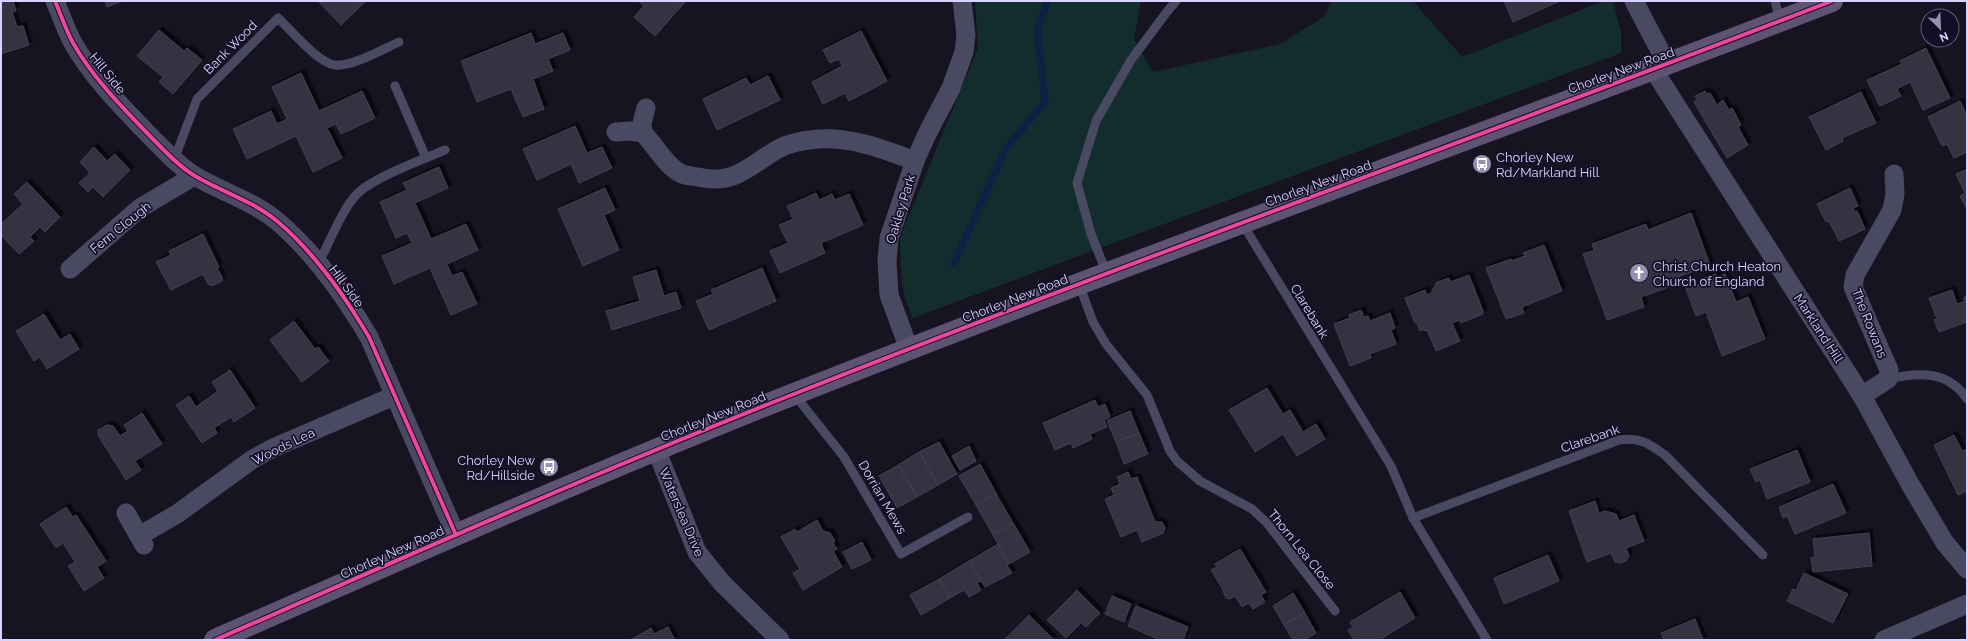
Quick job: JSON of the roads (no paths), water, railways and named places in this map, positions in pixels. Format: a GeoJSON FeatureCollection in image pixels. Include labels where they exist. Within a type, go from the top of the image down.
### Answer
{"type":"FeatureCollection","features":[{"type":"Feature","properties":{"kind":"main road","name":"Chorley New Road"},"geometry":{"type":"LineString","coordinates":[[214,640],[656,449],[794,394],[1242,222],[1660,66],[1777,11],[1832,1]]}},
{"type":"Feature","properties":{"kind":"street","name":"Hill Side"},"geometry":{"type":"LineString","coordinates":[[56,1],[72,41],[91,71],[125,110],[174,160],[194,176],[254,205],[277,221],[318,264],[353,310],[369,337],[456,535]]}},
{"type":"Feature","properties":{"kind":"street","name":"Oakley Park"},"geometry":{"type":"LineString","coordinates":[[909,349],[891,305],[889,295],[887,261],[889,238],[915,161],[927,134],[952,88],[964,52],[966,35],[962,1]]}},
{"type":"Feature","properties":{"kind":"street","name":"Markland Hill"},"geometry":{"type":"LineString","coordinates":[[1634,1],[1660,66],[1862,396],[1910,484],[1945,543],[1967,569]]}},
{"type":"Feature","properties":{"kind":"street"},"geometry":{"type":"LineString","coordinates":[[616,132],[630,131],[643,133],[642,123],[646,108]]}},
{"type":"Feature","properties":{"kind":"street","name":"Oakley Park"},"geometry":{"type":"LineString","coordinates":[[643,133],[670,165],[680,173],[712,181],[733,177],[781,148],[818,139],[846,139],[869,144],[915,161]]}},
{"type":"Feature","properties":{"kind":"street","name":"The Rowans"},"geometry":{"type":"LineString","coordinates":[[1888,378],[1889,370],[1853,288],[1855,275],[1892,210],[1895,194],[1894,174]]}},
{"type":"Feature","properties":{"kind":"street","name":"Fern Clough"},"geometry":{"type":"LineString","coordinates":[[70,270],[140,208],[194,176]]}},
{"type":"Feature","properties":{"kind":"street"},"geometry":{"type":"LineString","coordinates":[[1862,396],[1888,378]]}},
{"type":"Feature","properties":{"kind":"street","name":"Woods Lea"},"geometry":{"type":"LineString","coordinates":[[126,513],[142,540],[253,459],[273,448],[394,396]]}},
{"type":"Feature","properties":{"kind":"street","name":"Waterslea Drive"},"geometry":{"type":"LineString","coordinates":[[656,449],[697,552],[722,583],[780,640]]}},
{"type":"Feature","properties":{"kind":"street"},"geometry":{"type":"LineString","coordinates":[[1884,640],[1967,604]]}},
{"type":"Feature","properties":{"kind":"lane"},"geometry":{"type":"LineString","coordinates":[[1107,274],[1090,234],[1077,183],[1096,122],[1131,60],[1166,12],[1176,1]]}},
{"type":"Feature","properties":{"kind":"lane","name":"Bank Wood"},"geometry":{"type":"LineString","coordinates":[[174,160],[197,99],[278,18],[322,60],[335,65],[353,62],[399,42]]}},
{"type":"Feature","properties":{"kind":"lane"},"geometry":{"type":"LineString","coordinates":[[395,86],[426,158]]}},
{"type":"Feature","properties":{"kind":"lane"},"geometry":{"type":"LineString","coordinates":[[318,264],[347,208],[357,194],[372,184],[445,150]]}},
{"type":"Feature","properties":{"kind":"lane","name":"Clarebank"},"geometry":{"type":"LineString","coordinates":[[1242,222],[1390,466],[1413,518],[1487,640]]}},
{"type":"Feature","properties":{"kind":"lane","name":"Thorn Lea Close"},"geometry":{"type":"LineString","coordinates":[[1079,284],[1093,322],[1106,344],[1147,395],[1170,451],[1177,461],[1200,481],[1252,509],[1267,523],[1335,611]]}},
{"type":"Feature","properties":{"kind":"lane"},"geometry":{"type":"LineString","coordinates":[[1888,378],[1911,374],[1931,374],[1948,380],[1962,391],[1967,399]]}},
{"type":"Feature","properties":{"kind":"lane","name":"Dorrian Mews"},"geometry":{"type":"LineString","coordinates":[[794,394],[844,457],[901,554],[968,517]]}},
{"type":"Feature","properties":{"kind":"lane","name":"Clarebank"},"geometry":{"type":"LineString","coordinates":[[1413,518],[1619,440],[1632,438],[1648,443],[1665,455],[1763,555]]}},
{"type":"Feature","properties":{"kind":"waterway"},"geometry":{"type":"LineString","coordinates":[[954,263],[1006,148],[1045,102],[1037,29],[1048,1]]}},
{"type":"Feature","properties":{"kind":"place","name":"Chorley New Rd/Markland Hill"},"geometry":{"type":"Point","coordinates":[1482,164]}},
{"type":"Feature","properties":{"kind":"place","name":"Christ Church Heaton Church of England"},"geometry":{"type":"Point","coordinates":[1639,273]}},
{"type":"Feature","properties":{"kind":"place","name":"Chorley New Rd/Hillside"},"geometry":{"type":"Point","coordinates":[549,467]}}]}
